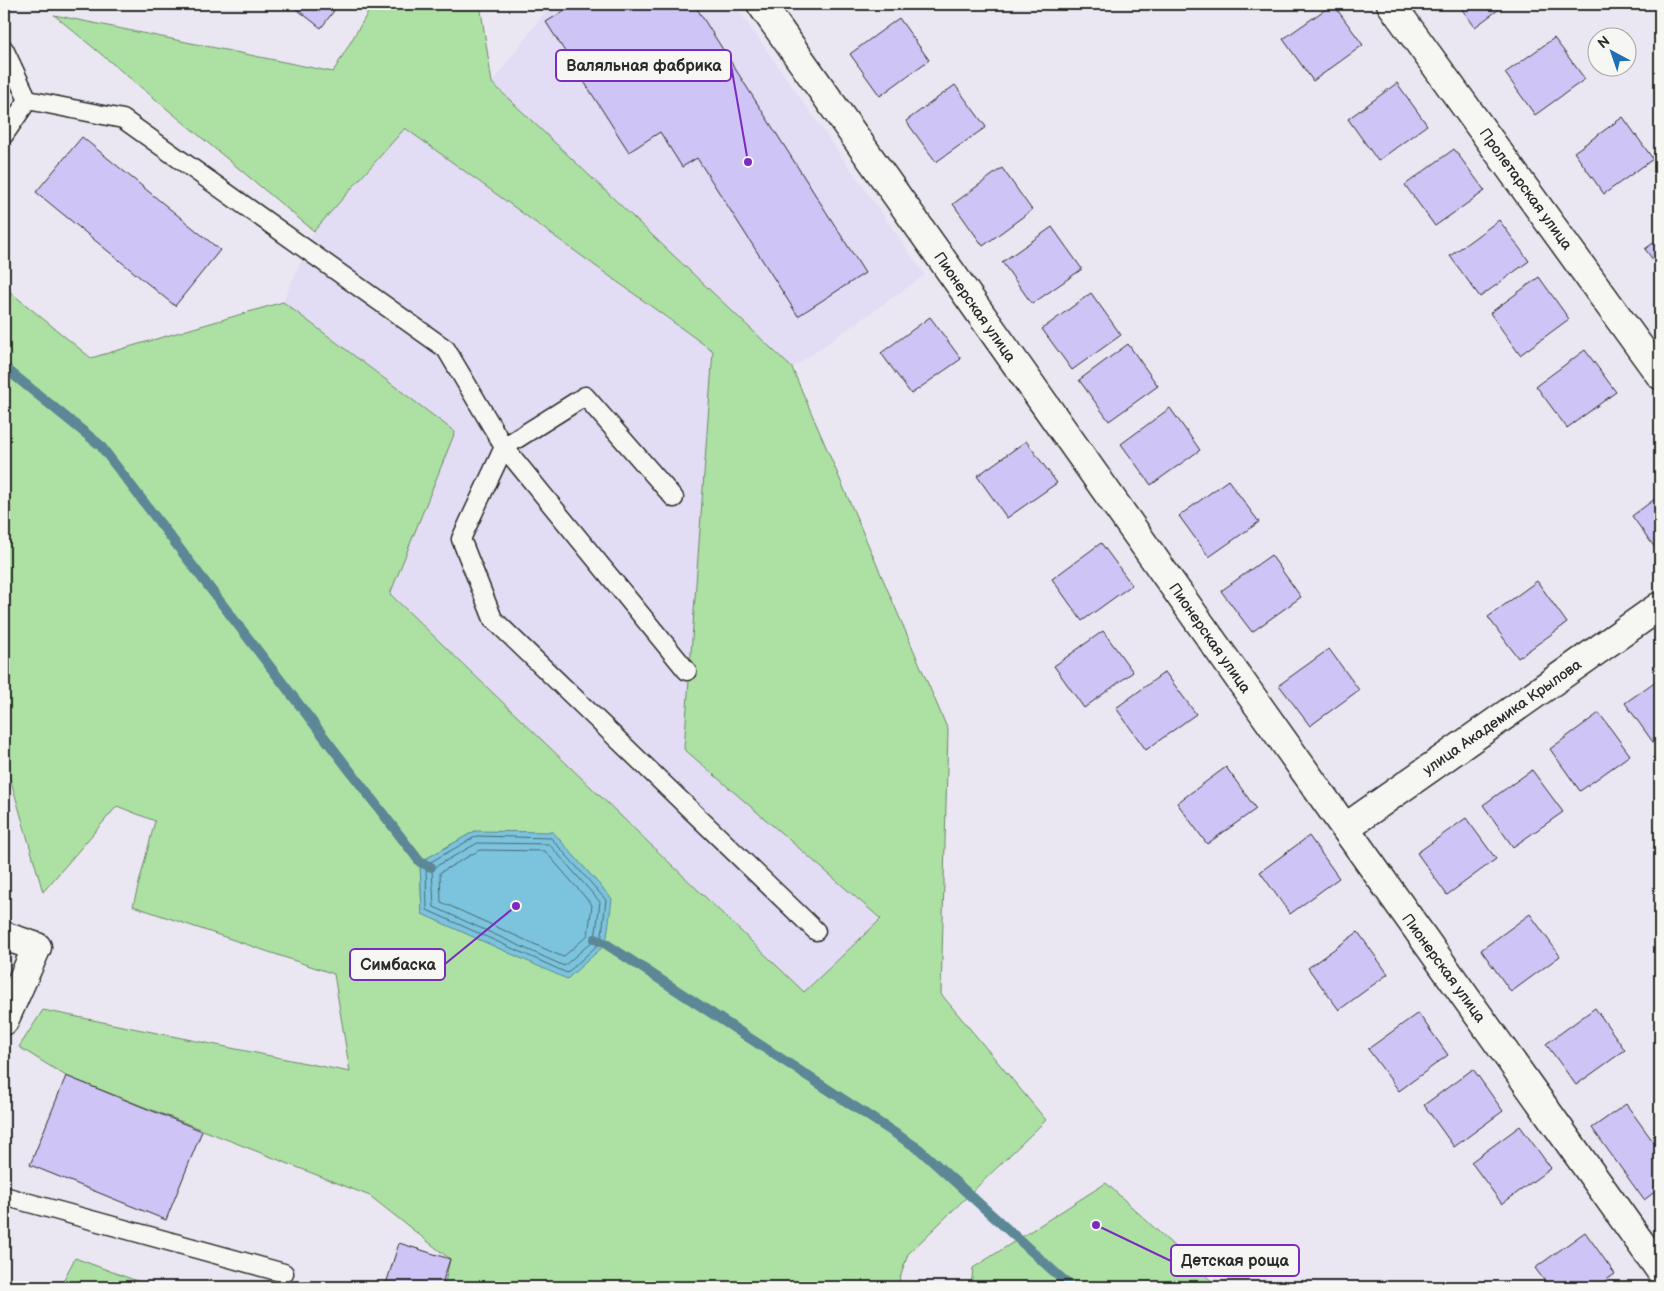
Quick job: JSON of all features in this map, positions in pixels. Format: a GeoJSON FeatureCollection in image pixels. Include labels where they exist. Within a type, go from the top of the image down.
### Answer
{"type":"FeatureCollection","features":[{"type":"Feature","properties":{"kind":"street","name":"Пионерская улица"},"geometry":{"type":"LineString","coordinates":[[761,4],[1660,1270]]}},
{"type":"Feature","properties":{"kind":"street","name":"Пролетарская улица"},"geometry":{"type":"LineString","coordinates":[[1391,4],[1660,375]]}},
{"type":"Feature","properties":{"kind":"street","name":"улица Академика Крылова"},"geometry":{"type":"LineString","coordinates":[[1345,828],[1660,606]]}},
{"type":"Feature","properties":{"kind":"street"},"geometry":{"type":"LineString","coordinates":[[4,936],[37,947],[4,1021]]}},
{"type":"Feature","properties":{"kind":"lane"},"geometry":{"type":"LineString","coordinates":[[4,49],[28,100]]}},
{"type":"Feature","properties":{"kind":"lane"},"geometry":{"type":"LineString","coordinates":[[4,135],[28,100]]}},
{"type":"Feature","properties":{"kind":"lane"},"geometry":{"type":"LineString","coordinates":[[28,100],[123,119],[446,349],[504,447],[687,671]]}},
{"type":"Feature","properties":{"kind":"lane"},"geometry":{"type":"LineString","coordinates":[[674,498],[585,396],[504,447],[461,540],[493,619],[816,931]]}},
{"type":"Feature","properties":{"kind":"lane"},"geometry":{"type":"LineString","coordinates":[[4,1196],[284,1273]]}},
{"type":"Feature","properties":{"kind":"shaded area"},"geometry":{"type":"Polygon","coordinates":[[[551,4],[734,4],[925,275],[792,368],[492,83],[551,4]]]}},
{"type":"Feature","properties":{"kind":"shaded area"},"geometry":{"type":"Polygon","coordinates":[[[405,128],[713,351],[684,749],[881,919],[804,992],[390,594],[455,432],[283,302],[314,231],[405,128]]]}},
{"type":"Feature","properties":{"kind":"green space"},"geometry":{"type":"Polygon","coordinates":[[[373,4],[480,4],[492,83],[792,368],[948,730],[941,994],[1046,1120],[908,1254],[897,1287],[444,1287],[450,1259],[370,1196],[66,1076],[19,1047],[43,1010],[350,1072],[334,974],[133,906],[155,821],[117,806],[43,892],[4,757],[4,287],[91,358],[283,302],[455,432],[390,594],[804,992],[881,919],[684,749],[713,351],[405,128],[314,231],[54,15],[333,72],[373,4]],[[475,831],[420,862],[422,914],[475,831]]]}},
{"type":"Feature","properties":{"kind":"green space"},"geometry":{"type":"Polygon","coordinates":[[[1106,1183],[1218,1287],[971,1287],[973,1268],[1106,1183]]]}},
{"type":"Feature","properties":{"kind":"green space"},"geometry":{"type":"Polygon","coordinates":[[[75,1258],[153,1287],[60,1287],[75,1258]]]}},
{"type":"Feature","properties":{"kind":"water"},"geometry":{"type":"Polygon","coordinates":[[[475,831],[553,832],[612,899],[606,944],[567,979],[422,914],[420,862],[475,831]]]}},
{"type":"Feature","properties":{"kind":"building"},"geometry":{"type":"Polygon","coordinates":[[[290,4],[339,4],[321,28],[290,4]]]}},
{"type":"Feature","properties":{"kind":"building"},"geometry":{"type":"Polygon","coordinates":[[[575,4],[694,4],[865,273],[798,316],[697,158],[682,167],[660,132],[629,152],[546,22],[575,4]]]}},
{"type":"Feature","properties":{"kind":"building"},"geometry":{"type":"Polygon","coordinates":[[[1333,4],[1363,45],[1313,81],[1283,39],[1333,4]]]}},
{"type":"Feature","properties":{"kind":"building"},"geometry":{"type":"Polygon","coordinates":[[[1458,4],[1506,4],[1475,27],[1458,4]]]}},
{"type":"Feature","properties":{"kind":"building"},"geometry":{"type":"Polygon","coordinates":[[[899,18],[929,60],[880,96],[850,54],[899,18]]]}},
{"type":"Feature","properties":{"kind":"building"},"geometry":{"type":"Polygon","coordinates":[[[1554,38],[1585,79],[1535,115],[1505,73],[1554,38]]]}},
{"type":"Feature","properties":{"kind":"building"},"geometry":{"type":"Polygon","coordinates":[[[1397,83],[1427,125],[1378,161],[1348,119],[1397,83]]]}},
{"type":"Feature","properties":{"kind":"building"},"geometry":{"type":"Polygon","coordinates":[[[955,85],[986,127],[936,162],[906,121],[955,85]]]}},
{"type":"Feature","properties":{"kind":"building"},"geometry":{"type":"Polygon","coordinates":[[[1623,117],[1653,159],[1604,194],[1574,152],[1623,117]]]}},
{"type":"Feature","properties":{"kind":"building"},"geometry":{"type":"Polygon","coordinates":[[[82,137],[220,250],[175,306],[36,192],[82,137]]]}},
{"type":"Feature","properties":{"kind":"building"},"geometry":{"type":"Polygon","coordinates":[[[1454,149],[1485,191],[1435,226],[1405,185],[1454,149]]]}},
{"type":"Feature","properties":{"kind":"building"},"geometry":{"type":"Polygon","coordinates":[[[1002,168],[1032,210],[983,246],[953,204],[1002,168]]]}},
{"type":"Feature","properties":{"kind":"building"},"geometry":{"type":"Polygon","coordinates":[[[1499,220],[1529,261],[1480,297],[1450,256],[1499,220]]]}},
{"type":"Feature","properties":{"kind":"building"},"geometry":{"type":"Polygon","coordinates":[[[1052,227],[1082,269],[1032,304],[1002,262],[1052,227]]]}},
{"type":"Feature","properties":{"kind":"building"},"geometry":{"type":"Polygon","coordinates":[[[1660,238],[1660,269],[1645,249],[1660,238]]]}},
{"type":"Feature","properties":{"kind":"building"},"geometry":{"type":"Polygon","coordinates":[[[1539,277],[1569,319],[1520,355],[1490,313],[1539,277]]]}},
{"type":"Feature","properties":{"kind":"building"},"geometry":{"type":"Polygon","coordinates":[[[1091,293],[1121,335],[1072,370],[1042,329],[1091,293]]]}},
{"type":"Feature","properties":{"kind":"building"},"geometry":{"type":"Polygon","coordinates":[[[930,317],[961,359],[911,394],[881,353],[930,317]]]}},
{"type":"Feature","properties":{"kind":"building"},"geometry":{"type":"Polygon","coordinates":[[[1128,344],[1158,386],[1109,421],[1079,380],[1128,344]]]}},
{"type":"Feature","properties":{"kind":"building"},"geometry":{"type":"Polygon","coordinates":[[[1585,350],[1616,392],[1567,428],[1536,386],[1585,350]]]}},
{"type":"Feature","properties":{"kind":"building"},"geometry":{"type":"Polygon","coordinates":[[[1170,408],[1200,450],[1151,485],[1121,444],[1170,408]]]}},
{"type":"Feature","properties":{"kind":"building"},"geometry":{"type":"Polygon","coordinates":[[[1026,441],[1057,483],[1007,518],[977,476],[1026,441]]]}},
{"type":"Feature","properties":{"kind":"building"},"geometry":{"type":"Polygon","coordinates":[[[1228,480],[1259,522],[1209,557],[1179,516],[1228,480]]]}},
{"type":"Feature","properties":{"kind":"building"},"geometry":{"type":"Polygon","coordinates":[[[1660,495],[1660,555],[1632,516],[1660,495]]]}},
{"type":"Feature","properties":{"kind":"building"},"geometry":{"type":"Polygon","coordinates":[[[1101,543],[1132,585],[1082,621],[1052,579],[1101,543]]]}},
{"type":"Feature","properties":{"kind":"building"},"geometry":{"type":"Polygon","coordinates":[[[1271,555],[1301,597],[1252,632],[1221,591],[1271,555]]]}},
{"type":"Feature","properties":{"kind":"building"},"geometry":{"type":"Polygon","coordinates":[[[1537,581],[1567,623],[1518,658],[1488,617],[1537,581]]]}},
{"type":"Feature","properties":{"kind":"building"},"geometry":{"type":"Polygon","coordinates":[[[1103,631],[1133,672],[1084,708],[1054,666],[1103,631]]]}},
{"type":"Feature","properties":{"kind":"building"},"geometry":{"type":"Polygon","coordinates":[[[1329,649],[1359,690],[1310,726],[1279,685],[1329,649]]]}},
{"type":"Feature","properties":{"kind":"building"},"geometry":{"type":"Polygon","coordinates":[[[1165,672],[1196,714],[1146,750],[1116,708],[1165,672]]]}},
{"type":"Feature","properties":{"kind":"building"},"geometry":{"type":"Polygon","coordinates":[[[1660,678],[1660,741],[1655,745],[1625,703],[1660,678]]]}},
{"type":"Feature","properties":{"kind":"building"},"geometry":{"type":"Polygon","coordinates":[[[1599,713],[1630,755],[1580,791],[1550,749],[1599,713]]]}},
{"type":"Feature","properties":{"kind":"building"},"geometry":{"type":"Polygon","coordinates":[[[1226,767],[1256,809],[1207,844],[1177,803],[1226,767]]]}},
{"type":"Feature","properties":{"kind":"building"},"geometry":{"type":"Polygon","coordinates":[[[1532,770],[1563,812],[1513,847],[1483,805],[1532,770]]]}},
{"type":"Feature","properties":{"kind":"building"},"geometry":{"type":"Polygon","coordinates":[[[1466,818],[1496,859],[1447,895],[1417,853],[1466,818]]]}},
{"type":"Feature","properties":{"kind":"building"},"geometry":{"type":"Polygon","coordinates":[[[1309,836],[1339,878],[1290,914],[1260,872],[1309,836]]]}},
{"type":"Feature","properties":{"kind":"building"},"geometry":{"type":"Polygon","coordinates":[[[1530,914],[1560,956],[1511,992],[1481,950],[1530,914]]]}},
{"type":"Feature","properties":{"kind":"building"},"geometry":{"type":"Polygon","coordinates":[[[1358,932],[1388,974],[1339,1010],[1308,968],[1358,932]]]}},
{"type":"Feature","properties":{"kind":"building"},"geometry":{"type":"Polygon","coordinates":[[[1595,1008],[1625,1050],[1576,1085],[1546,1044],[1595,1008]]]}},
{"type":"Feature","properties":{"kind":"building"},"geometry":{"type":"Polygon","coordinates":[[[1418,1013],[1448,1055],[1399,1091],[1368,1049],[1418,1013]]]}},
{"type":"Feature","properties":{"kind":"building"},"geometry":{"type":"Polygon","coordinates":[[[1473,1069],[1503,1111],[1454,1147],[1424,1105],[1473,1069]]]}},
{"type":"Feature","properties":{"kind":"building"},"geometry":{"type":"Polygon","coordinates":[[[66,1076],[202,1131],[166,1220],[30,1165],[66,1076]]]}},
{"type":"Feature","properties":{"kind":"building"},"geometry":{"type":"Polygon","coordinates":[[[1626,1104],[1660,1151],[1660,1188],[1644,1200],[1592,1128],[1626,1104]]]}},
{"type":"Feature","properties":{"kind":"building"},"geometry":{"type":"Polygon","coordinates":[[[1520,1126],[1551,1168],[1502,1204],[1471,1162],[1520,1126]]]}},
{"type":"Feature","properties":{"kind":"building"},"geometry":{"type":"Polygon","coordinates":[[[1660,1213],[1660,1225],[1655,1217],[1660,1213]]]}},
{"type":"Feature","properties":{"kind":"building"},"geometry":{"type":"Polygon","coordinates":[[[1585,1232],[1615,1274],[1596,1287],[1549,1287],[1535,1268],[1585,1232]]]}},
{"type":"Feature","properties":{"kind":"building"},"geometry":{"type":"Polygon","coordinates":[[[399,1243],[450,1259],[441,1287],[385,1287],[399,1243]]]}},
{"type":"Feature","properties":{"kind":"waterway"},"geometry":{"type":"LineString","coordinates":[[4,367],[100,445],[420,862],[431,867]]}},
{"type":"Feature","properties":{"kind":"waterway"},"geometry":{"type":"LineString","coordinates":[[595,939],[606,944],[919,1149],[1071,1287]]}},
{"type":"Feature","properties":{"kind":"place","name":"Валяльная фабрика"},"geometry":{"type":"Point","coordinates":[748,162]}},
{"type":"Feature","properties":{"kind":"place","name":"Симбаска"},"geometry":{"type":"Point","coordinates":[516,906]}},
{"type":"Feature","properties":{"kind":"place","name":"Детская роща"},"geometry":{"type":"Point","coordinates":[1096,1225]}}]}
